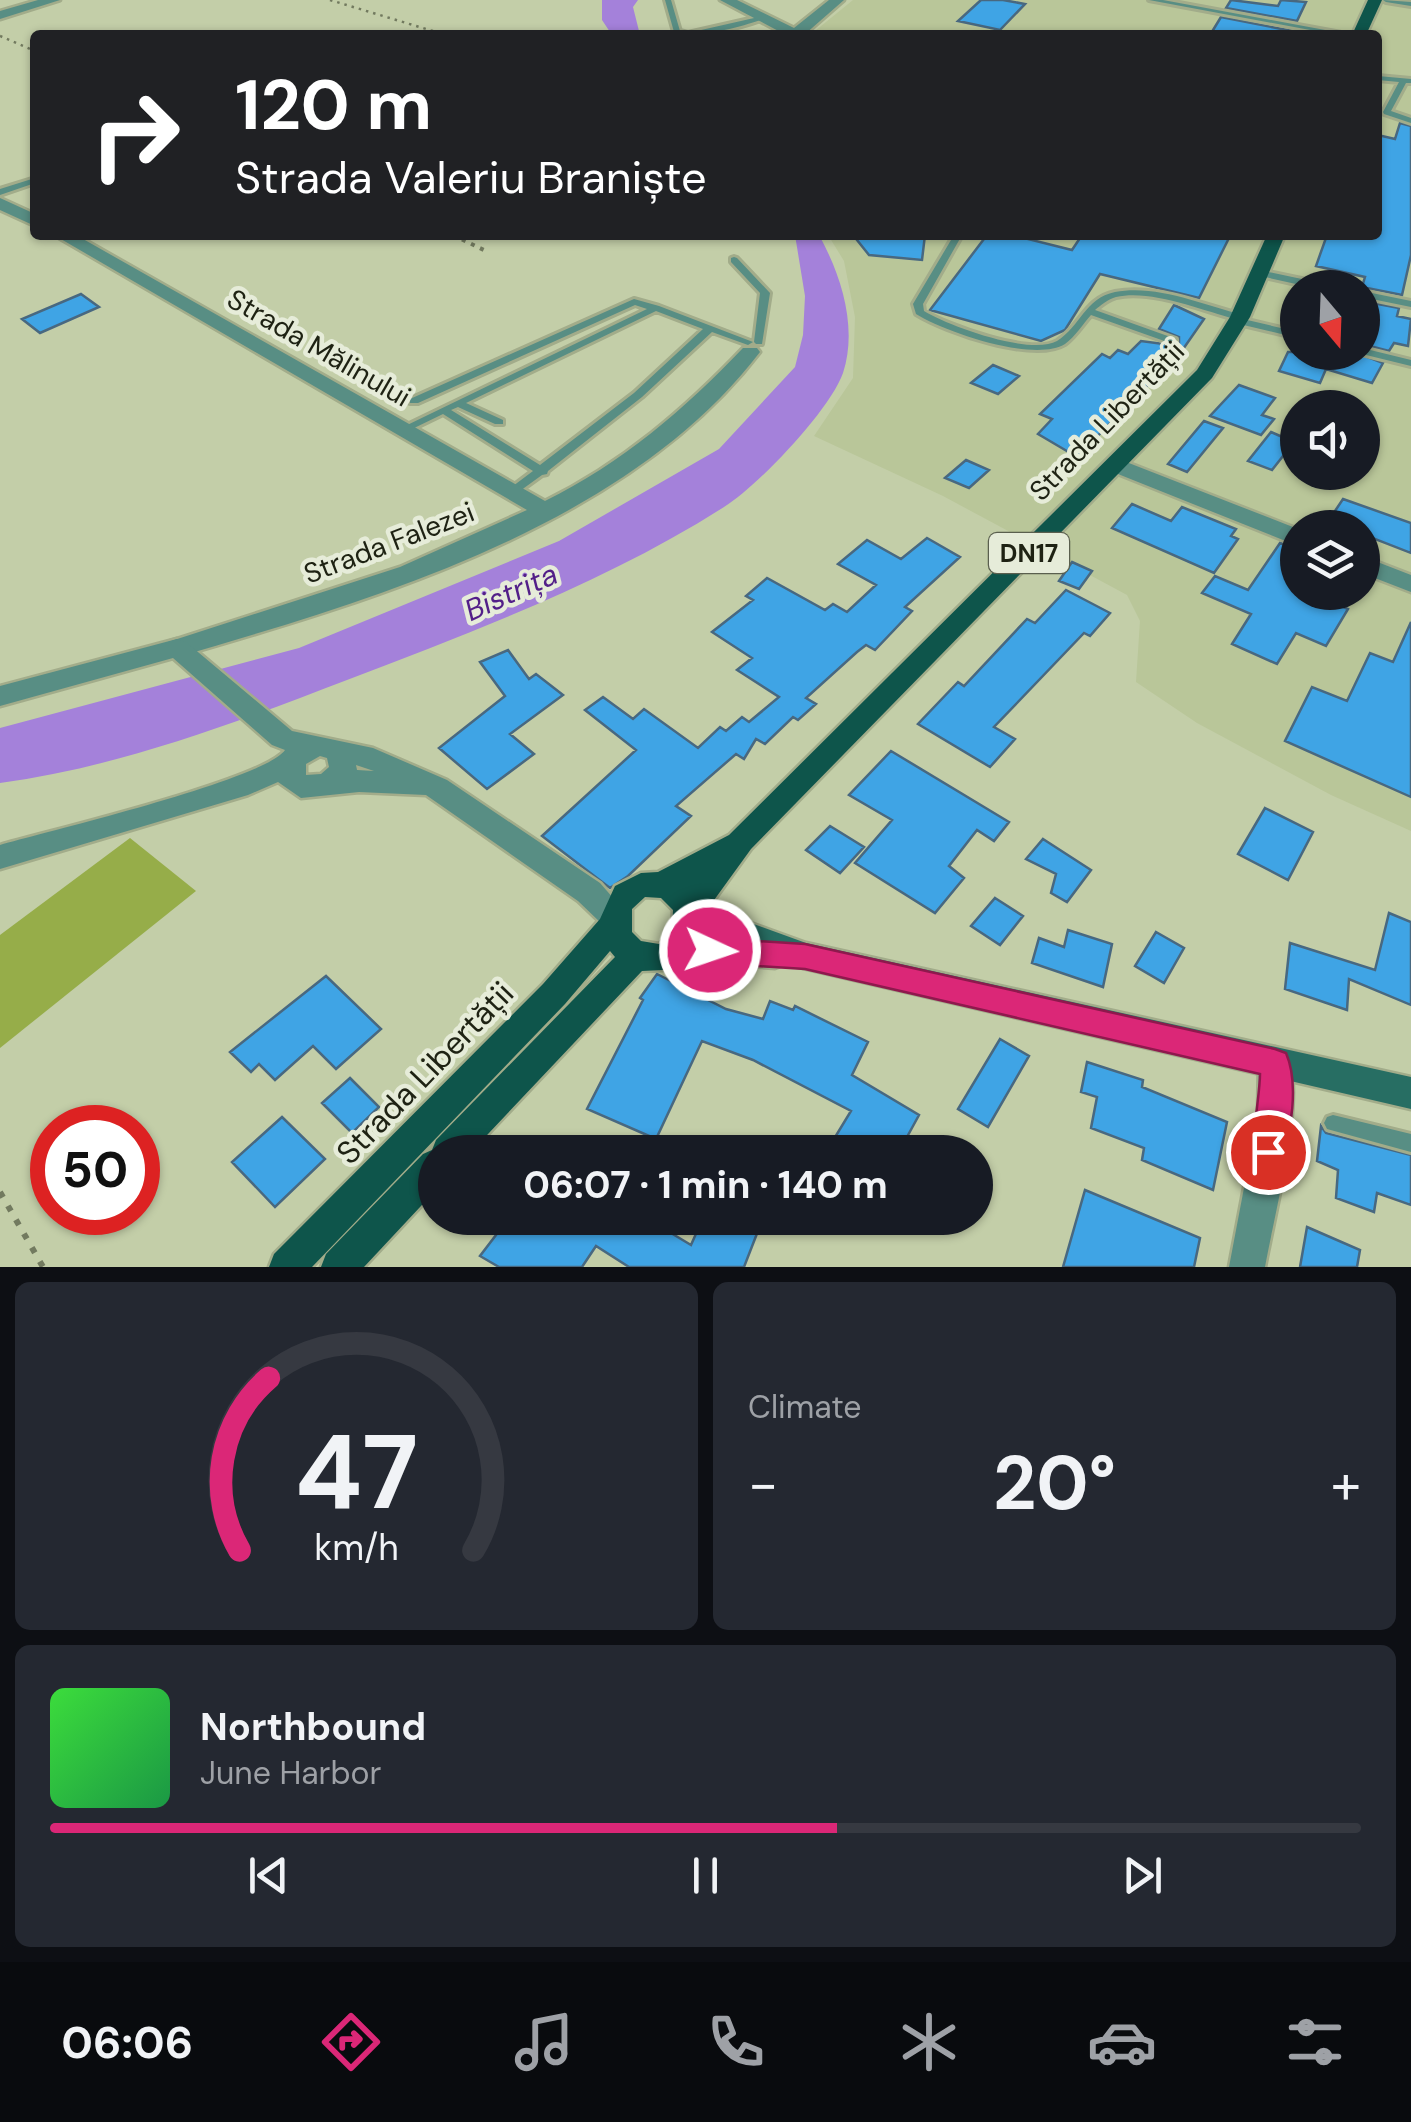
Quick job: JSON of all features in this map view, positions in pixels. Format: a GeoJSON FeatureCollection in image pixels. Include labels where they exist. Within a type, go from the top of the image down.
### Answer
{"type":"FeatureCollection","features":[{"type":"Feature","properties":{"kind":"main road"},"geometry":{"type":"LineString","coordinates":[[1361,30],[1375,0]]}},
{"type":"Feature","properties":{"kind":"main road","name":"Strada Libertății"},"geometry":{"type":"LineString","coordinates":[[686,927],[741,841],[1205,374],[1239,319],[1274,240]]}},
{"type":"Feature","properties":{"kind":"main road","name":"Strada Libertății"},"geometry":{"type":"LineString","coordinates":[[657,886],[741,841]]}},
{"type":"Feature","properties":{"kind":"main road"},"geometry":{"type":"LineString","coordinates":[[657,886],[677,894],[686,927],[651,956],[638,954],[620,944],[616,913],[657,886]]}},
{"type":"Feature","properties":{"kind":"main road","name":"Strada Libertății"},"geometry":{"type":"LineString","coordinates":[[287,1267],[554,994],[616,913]]}},
{"type":"Feature","properties":{"kind":"main road"},"geometry":{"type":"LineString","coordinates":[[686,927],[1411,1093]]}},
{"type":"Feature","properties":{"kind":"main road"},"geometry":{"type":"LineString","coordinates":[[464,1135],[638,954]]}},
{"type":"Feature","properties":{"kind":"main road"},"geometry":{"type":"LineString","coordinates":[[340,1267],[418,1184]]}},
{"type":"Feature","properties":{"kind":"street"},"geometry":{"type":"LineString","coordinates":[[0,16],[53,0]]}},
{"type":"Feature","properties":{"kind":"street"},"geometry":{"type":"LineString","coordinates":[[727,0],[786,30]]}},
{"type":"Feature","properties":{"kind":"street"},"geometry":{"type":"LineString","coordinates":[[802,30],[837,0]]}},
{"type":"Feature","properties":{"kind":"street"},"geometry":{"type":"LineString","coordinates":[[0,204],[30,219]]}},
{"type":"Feature","properties":{"kind":"street","name":"Strada Mălinului"},"geometry":{"type":"LineString","coordinates":[[72,240],[545,511]]}},
{"type":"Feature","properties":{"kind":"street","name":"Strada Falezei"},"geometry":{"type":"LineString","coordinates":[[0,696],[184,655],[452,555],[545,511],[670,433],[718,392],[745,343]]}},
{"type":"Feature","properties":{"kind":"street"},"geometry":{"type":"LineString","coordinates":[[1116,465],[1280,531]]}},
{"type":"Feature","properties":{"kind":"street"},"geometry":{"type":"LineString","coordinates":[[1380,571],[1411,584]]}},
{"type":"Feature","properties":{"kind":"street"},"geometry":{"type":"LineString","coordinates":[[184,655],[291,754],[310,789],[330,784],[427,784]]}},
{"type":"Feature","properties":{"kind":"street"},"geometry":{"type":"LineString","coordinates":[[0,857],[248,784],[291,754],[326,745],[372,755],[408,770],[616,913]]}},
{"type":"Feature","properties":{"kind":"street"},"geometry":{"type":"LineString","coordinates":[[330,784],[342,771],[340,751]]}},
{"type":"Feature","properties":{"kind":"street"},"geometry":{"type":"LineString","coordinates":[[1247,1267],[1275,1114],[1275,1064]]}},
{"type":"Feature","properties":{"kind":"lane"},"geometry":{"type":"LineString","coordinates":[[668,0],[676,30]]}},
{"type":"Feature","properties":{"kind":"lane"},"geometry":{"type":"LineString","coordinates":[[1152,0],[1321,30]]}},
{"type":"Feature","properties":{"kind":"lane"},"geometry":{"type":"LineString","coordinates":[[1386,0],[1411,4]]}},
{"type":"Feature","properties":{"kind":"lane"},"geometry":{"type":"LineString","coordinates":[[710,30],[763,18]]}},
{"type":"Feature","properties":{"kind":"lane"},"geometry":{"type":"LineString","coordinates":[[1406,82],[1387,112],[1411,121]]}},
{"type":"Feature","properties":{"kind":"lane"},"geometry":{"type":"LineString","coordinates":[[0,192],[30,182]]}},
{"type":"Feature","properties":{"kind":"lane"},"geometry":{"type":"LineString","coordinates":[[955,240],[918,304],[918,312],[934,322],[1039,348],[1060,343],[1099,300],[1128,293],[1280,331]]}},
{"type":"Feature","properties":{"kind":"lane"},"geometry":{"type":"LineString","coordinates":[[414,401],[634,302],[745,343],[765,294],[734,260]]}},
{"type":"Feature","properties":{"kind":"lane"},"geometry":{"type":"LineString","coordinates":[[1259,273],[1280,277]]}},
{"type":"Feature","properties":{"kind":"lane"},"geometry":{"type":"LineString","coordinates":[[1380,298],[1411,304]]}},
{"type":"Feature","properties":{"kind":"lane"},"geometry":{"type":"LineString","coordinates":[[404,429],[656,308]]}},
{"type":"Feature","properties":{"kind":"lane"},"geometry":{"type":"LineString","coordinates":[[1088,311],[1174,341]]}},
{"type":"Feature","properties":{"kind":"lane"},"geometry":{"type":"LineString","coordinates":[[512,492],[544,472],[638,395],[710,328]]}},
{"type":"Feature","properties":{"kind":"lane"},"geometry":{"type":"LineString","coordinates":[[1380,355],[1411,363]]}},
{"type":"Feature","properties":{"kind":"lane"},"geometry":{"type":"LineString","coordinates":[[457,403],[499,422]]}},
{"type":"Feature","properties":{"kind":"lane"},"geometry":{"type":"LineString","coordinates":[[443,410],[544,472]]}},
{"type":"Feature","properties":{"kind":"lane"},"geometry":{"type":"LineString","coordinates":[[1333,1123],[1411,1143]]}},
{"type":"Feature","properties":{"kind":"path"},"geometry":{"type":"LineString","coordinates":[[330,0],[429,30]]}},
{"type":"Feature","properties":{"kind":"path"},"geometry":{"type":"LineString","coordinates":[[0,36],[30,50]]}},
{"type":"Feature","properties":{"kind":"path"},"geometry":{"type":"LineString","coordinates":[[463,240],[488,252]]}},
{"type":"Feature","properties":{"kind":"path"},"geometry":{"type":"LineString","coordinates":[[0,1192],[43,1267]]}},
{"type":"Feature","properties":{"kind":"shaded area"},"geometry":{"type":"Polygon","coordinates":[[[853,0],[1411,0],[1411,831],[1331,795],[1197,723],[1136,682],[1140,621],[1127,595],[943,496],[814,436],[853,378],[855,317],[844,261],[831,240],[1382,240],[1382,30],[816,30],[853,0]]]}},
{"type":"Feature","properties":{"kind":"green space"},"geometry":{"type":"Polygon","coordinates":[[[130,838],[196,891],[0,1048],[0,935],[130,838]]]}},
{"type":"Feature","properties":{"kind":"water"},"geometry":{"type":"Polygon","coordinates":[[[602,0],[638,0],[633,7],[639,30],[609,30],[602,20],[602,0]]]}},
{"type":"Feature","properties":{"kind":"water","name":"Bistrița"},"geometry":{"type":"Polygon","coordinates":[[[796,240],[821,240],[840,284],[848,320],[847,356],[836,389],[791,446],[755,482],[680,534],[540,603],[305,696],[133,755],[0,783],[0,728],[299,648],[559,541],[719,449],[795,367],[803,335],[805,296],[796,240]]]}},
{"type":"Feature","properties":{"kind":"building"},"geometry":{"type":"Polygon","coordinates":[[[981,0],[1025,4],[1000,30],[958,21],[981,0]]]}},
{"type":"Feature","properties":{"kind":"building"},"geometry":{"type":"Polygon","coordinates":[[[1231,0],[1278,6],[1281,0],[1306,2],[1297,21],[1226,8],[1231,0]]]}},
{"type":"Feature","properties":{"kind":"building"},"geometry":{"type":"Polygon","coordinates":[[[1221,17],[1287,30],[1213,30],[1221,17]]]}},
{"type":"Feature","properties":{"kind":"building"},"geometry":{"type":"Polygon","coordinates":[[[1400,123],[1411,126],[1411,255],[1402,295],[1380,291],[1380,270],[1316,266],[1325,240],[1382,240],[1382,136],[1395,139],[1400,123]]]}},
{"type":"Feature","properties":{"kind":"building"},"geometry":{"type":"Polygon","coordinates":[[[857,240],[924,240],[922,260],[869,255],[857,240]]]}},
{"type":"Feature","properties":{"kind":"building"},"geometry":{"type":"Polygon","coordinates":[[[983,240],[1032,240],[1072,250],[1079,240],[1228,240],[1199,298],[1100,274],[1065,330],[1041,341],[930,310],[983,240]]]}},
{"type":"Feature","properties":{"kind":"building"},"geometry":{"type":"Polygon","coordinates":[[[81,294],[99,307],[40,333],[22,319],[81,294]]]}},
{"type":"Feature","properties":{"kind":"building"},"geometry":{"type":"Polygon","coordinates":[[[1380,304],[1399,308],[1397,316],[1411,319],[1408,346],[1394,343],[1389,351],[1380,349],[1380,304]]]}},
{"type":"Feature","properties":{"kind":"building"},"geometry":{"type":"Polygon","coordinates":[[[1174,305],[1204,319],[1163,378],[1157,376],[1077,457],[1038,434],[1052,419],[1040,414],[1102,354],[1110,358],[1118,350],[1128,354],[1141,341],[1179,346],[1179,337],[1159,329],[1174,305]]]}},
{"type":"Feature","properties":{"kind":"building"},"geometry":{"type":"Polygon","coordinates":[[[993,365],[1019,376],[998,394],[971,383],[993,365]]]}},
{"type":"Feature","properties":{"kind":"building"},"geometry":{"type":"Polygon","coordinates":[[[1280,369],[1326,370],[1320,383],[1280,369]]]}},
{"type":"Feature","properties":{"kind":"building"},"geometry":{"type":"Polygon","coordinates":[[[1329,370],[1379,370],[1372,383],[1329,370]]]}},
{"type":"Feature","properties":{"kind":"building"},"geometry":{"type":"Polygon","coordinates":[[[1239,385],[1275,398],[1262,415],[1274,419],[1261,435],[1210,416],[1239,385]]]}},
{"type":"Feature","properties":{"kind":"building"},"geometry":{"type":"Polygon","coordinates":[[[1204,421],[1223,428],[1187,472],[1168,464],[1204,421]]]}},
{"type":"Feature","properties":{"kind":"building"},"geometry":{"type":"Polygon","coordinates":[[[1271,432],[1280,436],[1280,460],[1272,470],[1248,461],[1271,432]]]}},
{"type":"Feature","properties":{"kind":"building"},"geometry":{"type":"Polygon","coordinates":[[[966,460],[989,470],[969,488],[945,478],[966,460]]]}},
{"type":"Feature","properties":{"kind":"building"},"geometry":{"type":"Polygon","coordinates":[[[1343,499],[1374,510],[1336,510],[1343,499]]]}},
{"type":"Feature","properties":{"kind":"building"},"geometry":{"type":"Polygon","coordinates":[[[1132,504],[1171,521],[1182,507],[1236,529],[1231,536],[1238,539],[1214,573],[1112,528],[1132,504]]]}},
{"type":"Feature","properties":{"kind":"building"},"geometry":{"type":"Polygon","coordinates":[[[1380,512],[1411,523],[1411,553],[1380,541],[1380,512]]]}},
{"type":"Feature","properties":{"kind":"building"},"geometry":{"type":"Polygon","coordinates":[[[927,538],[960,557],[905,607],[912,611],[875,650],[866,645],[806,698],[816,704],[798,720],[793,717],[765,744],[756,739],[744,759],[736,754],[676,806],[691,816],[628,876],[610,888],[542,836],[636,750],[585,710],[603,697],[633,719],[644,709],[698,748],[720,727],[726,731],[742,717],[749,722],[779,697],[737,670],[752,658],[712,632],[753,600],[746,596],[767,578],[825,610],[833,604],[847,612],[876,585],[838,564],[867,540],[901,559],[927,538]]]}},
{"type":"Feature","properties":{"kind":"building"},"geometry":{"type":"Polygon","coordinates":[[[1280,543],[1280,610],[1347,610],[1326,646],[1296,633],[1277,664],[1232,644],[1251,614],[1202,593],[1215,576],[1248,590],[1280,543]]]}},
{"type":"Feature","properties":{"kind":"building"},"geometry":{"type":"Polygon","coordinates":[[[1072,562],[1092,571],[1079,589],[1059,581],[1072,562]]]}},
{"type":"Feature","properties":{"kind":"building"},"geometry":{"type":"Polygon","coordinates":[[[1066,590],[1110,613],[1090,636],[1084,633],[994,727],[1015,739],[990,767],[918,724],[958,682],[964,686],[1027,619],[1035,623],[1066,590]]]}},
{"type":"Feature","properties":{"kind":"building"},"geometry":{"type":"Polygon","coordinates":[[[1411,622],[1411,797],[1285,741],[1312,687],[1347,701],[1370,653],[1393,662],[1411,622]]]}},
{"type":"Feature","properties":{"kind":"building"},"geometry":{"type":"Polygon","coordinates":[[[508,650],[529,679],[536,674],[563,695],[510,734],[534,754],[487,789],[439,748],[505,696],[480,662],[508,650]]]}},
{"type":"Feature","properties":{"kind":"building"},"geometry":{"type":"Polygon","coordinates":[[[891,751],[1009,822],[994,841],[977,830],[949,866],[964,878],[935,913],[855,863],[892,820],[849,795],[891,751]]]}},
{"type":"Feature","properties":{"kind":"building"},"geometry":{"type":"Polygon","coordinates":[[[1265,808],[1313,832],[1288,880],[1238,854],[1265,808]]]}},
{"type":"Feature","properties":{"kind":"building"},"geometry":{"type":"Polygon","coordinates":[[[830,826],[864,847],[840,873],[806,850],[830,826]]]}},
{"type":"Feature","properties":{"kind":"building"},"geometry":{"type":"Polygon","coordinates":[[[1043,839],[1091,870],[1067,902],[1051,893],[1056,874],[1026,859],[1043,839]]]}},
{"type":"Feature","properties":{"kind":"building"},"geometry":{"type":"Polygon","coordinates":[[[995,898],[1023,916],[1000,945],[971,926],[995,898]]]}},
{"type":"Feature","properties":{"kind":"building"},"geometry":{"type":"Polygon","coordinates":[[[1389,913],[1411,922],[1411,1005],[1349,979],[1347,1010],[1285,989],[1290,943],[1375,970],[1389,913]]]}},
{"type":"Feature","properties":{"kind":"building"},"geometry":{"type":"Polygon","coordinates":[[[1068,930],[1112,944],[1103,987],[1032,963],[1039,938],[1064,947],[1068,930]]]}},
{"type":"Feature","properties":{"kind":"building"},"geometry":{"type":"Polygon","coordinates":[[[1156,932],[1184,948],[1164,983],[1135,966],[1156,932]]]}},
{"type":"Feature","properties":{"kind":"building"},"geometry":{"type":"Polygon","coordinates":[[[657,974],[726,1009],[763,1019],[770,1001],[793,1010],[795,1006],[868,1042],[852,1075],[919,1115],[908,1135],[836,1135],[851,1111],[753,1060],[702,1041],[658,1135],[647,1135],[587,1109],[643,1000],[640,998],[657,974]]]}},
{"type":"Feature","properties":{"kind":"building"},"geometry":{"type":"Polygon","coordinates":[[[326,976],[381,1029],[336,1069],[313,1046],[275,1080],[259,1064],[251,1072],[230,1052],[326,976]]]}},
{"type":"Feature","properties":{"kind":"building"},"geometry":{"type":"Polygon","coordinates":[[[1000,1039],[1029,1056],[988,1127],[958,1109],[1000,1039]]]}},
{"type":"Feature","properties":{"kind":"building"},"geometry":{"type":"Polygon","coordinates":[[[1087,1062],[1143,1080],[1142,1087],[1227,1122],[1213,1190],[1142,1160],[1144,1148],[1091,1128],[1097,1097],[1081,1092],[1087,1062]]]}},
{"type":"Feature","properties":{"kind":"building"},"geometry":{"type":"Polygon","coordinates":[[[350,1078],[379,1107],[352,1133],[322,1103],[350,1078]]]}},
{"type":"Feature","properties":{"kind":"building"},"geometry":{"type":"Polygon","coordinates":[[[282,1117],[325,1159],[275,1207],[232,1162],[282,1117]]]}},
{"type":"Feature","properties":{"kind":"building"},"geometry":{"type":"Polygon","coordinates":[[[1321,1126],[1326,1133],[1411,1155],[1411,1205],[1377,1193],[1374,1212],[1336,1198],[1338,1170],[1317,1161],[1321,1126]]]}},
{"type":"Feature","properties":{"kind":"building"},"geometry":{"type":"Polygon","coordinates":[[[1085,1190],[1200,1238],[1194,1267],[1063,1267],[1085,1190]]]}},
{"type":"Feature","properties":{"kind":"building"},"geometry":{"type":"Polygon","coordinates":[[[1307,1227],[1360,1250],[1357,1267],[1300,1267],[1307,1227]]]}},
{"type":"Feature","properties":{"kind":"building"},"geometry":{"type":"Polygon","coordinates":[[[496,1235],[674,1235],[691,1245],[695,1235],[756,1235],[744,1267],[629,1267],[596,1246],[582,1267],[499,1267],[480,1256],[496,1235]]]}},
{"type":"Feature","properties":{"kind":"route"},"geometry":{"type":"LineString","coordinates":[[710,950],[805,957],[1275,1064],[1275,1114],[1268,1152]]}}]}
